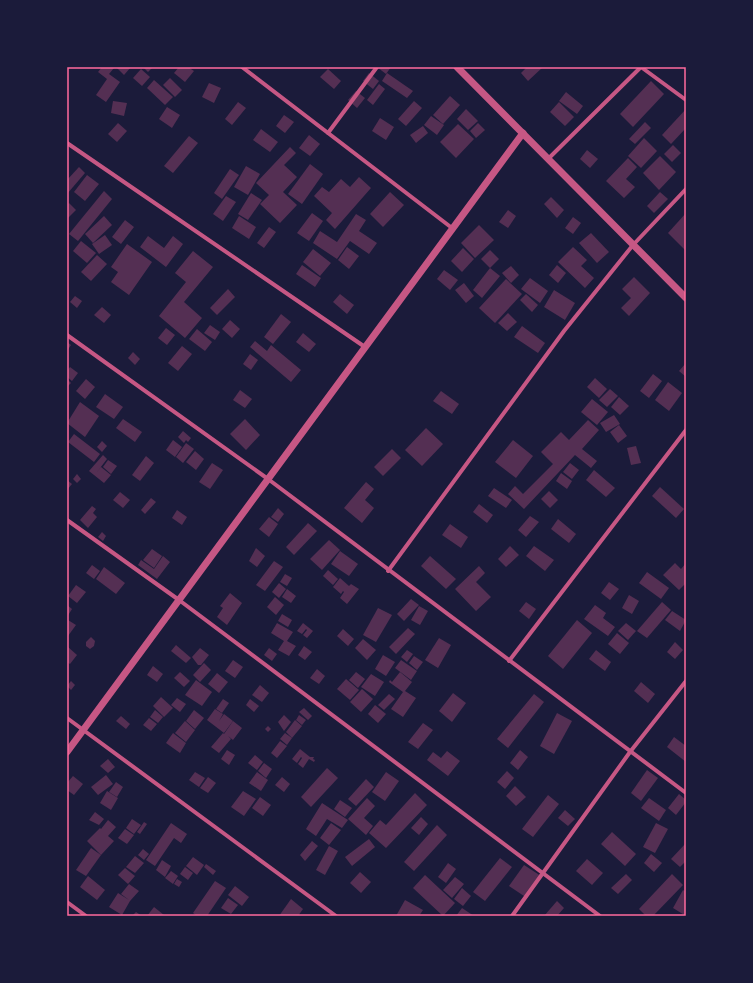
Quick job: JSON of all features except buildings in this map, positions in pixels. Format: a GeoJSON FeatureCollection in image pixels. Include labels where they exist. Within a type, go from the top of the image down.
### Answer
{"type":"FeatureCollection","features":[{"type":"Feature","properties":{"kind":"street"},"geometry":{"type":"LineString","coordinates":[[242,67],[452,228]]}},
{"type":"Feature","properties":{"kind":"street"},"geometry":{"type":"LineString","coordinates":[[328,133],[377,67]]}},
{"type":"Feature","properties":{"kind":"street"},"geometry":{"type":"LineString","coordinates":[[457,67],[686,298]]}},
{"type":"Feature","properties":{"kind":"street"},"geometry":{"type":"LineString","coordinates":[[548,159],[641,67],[686,100]]}},
{"type":"Feature","properties":{"kind":"street"},"geometry":{"type":"LineString","coordinates":[[67,752],[523,133]]}},
{"type":"Feature","properties":{"kind":"street"},"geometry":{"type":"LineString","coordinates":[[67,143],[365,347]]}},
{"type":"Feature","properties":{"kind":"street"},"geometry":{"type":"LineString","coordinates":[[388,571],[564,331],[633,245],[686,189]]}},
{"type":"Feature","properties":{"kind":"street"},"geometry":{"type":"LineString","coordinates":[[67,335],[268,478],[388,571],[686,794]]}},
{"type":"Feature","properties":{"kind":"street"},"geometry":{"type":"LineString","coordinates":[[509,662],[686,430]]}},
{"type":"Feature","properties":{"kind":"street"},"geometry":{"type":"LineString","coordinates":[[67,520],[179,600],[600,916]]}},
{"type":"Feature","properties":{"kind":"street"},"geometry":{"type":"LineString","coordinates":[[512,916],[630,752],[686,681]]}},
{"type":"Feature","properties":{"kind":"street"},"geometry":{"type":"LineString","coordinates":[[67,718],[336,916]]}},
{"type":"Feature","properties":{"kind":"street"},"geometry":{"type":"LineString","coordinates":[[67,902],[86,916]]}}]}
